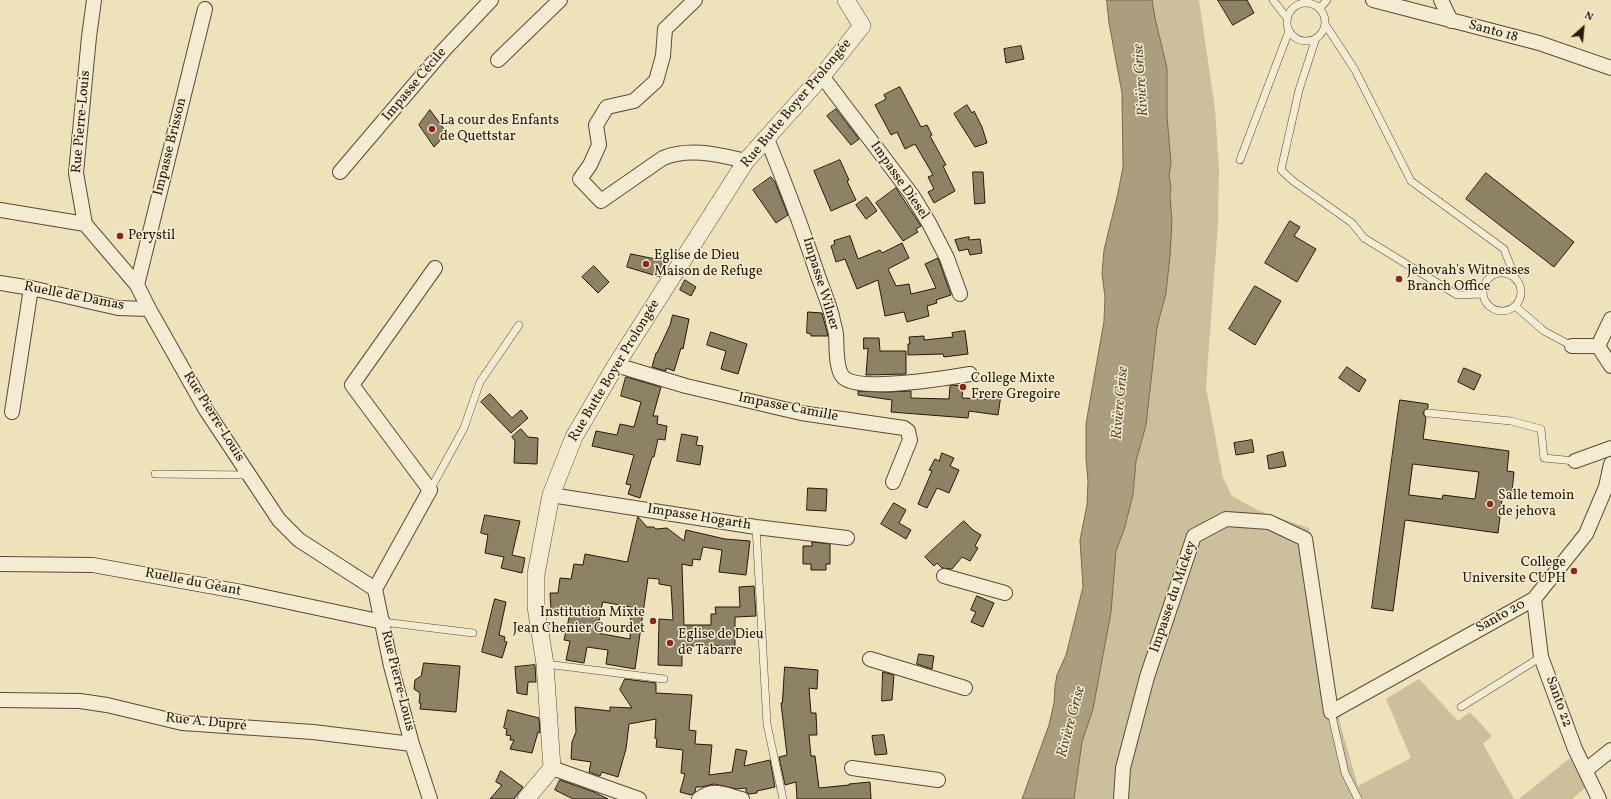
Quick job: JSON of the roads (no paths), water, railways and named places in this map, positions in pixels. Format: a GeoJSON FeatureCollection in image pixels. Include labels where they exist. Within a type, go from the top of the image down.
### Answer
{"type":"FeatureCollection","features":[{"type":"Feature","properties":{"kind":"street","name":"Rue Pierre-Louis"},"geometry":{"type":"LineString","coordinates":[[94,0],[76,173],[85,224],[137,285],[148,309],[206,410],[279,520],[299,540],[375,588],[391,666],[412,744],[430,799]]}},
{"type":"Feature","properties":{"kind":"street","name":"Impasse Cécile"},"geometry":{"type":"LineString","coordinates":[[340,172],[443,51],[491,0]]}},
{"type":"Feature","properties":{"kind":"street"},"geometry":{"type":"LineString","coordinates":[[498,60],[560,0]]}},
{"type":"Feature","properties":{"kind":"street"},"geometry":{"type":"LineString","coordinates":[[695,0],[665,29],[663,56],[656,80],[634,101],[606,107],[596,125],[600,145],[590,165],[580,179],[601,201],[663,158],[673,154],[685,152],[709,153],[746,161]]}},
{"type":"Feature","properties":{"kind":"street","name":"Rue Butte Boyer Prolongée"},"geometry":{"type":"LineString","coordinates":[[552,768],[545,664],[536,607],[536,574],[551,495],[574,437],[616,365],[746,161],[822,76],[862,26],[846,0]]}},
{"type":"Feature","properties":{"kind":"street","name":"Santo 18"},"geometry":{"type":"LineString","coordinates":[[1373,0],[1539,44],[1611,68]]}},
{"type":"Feature","properties":{"kind":"street"},"geometry":{"type":"LineString","coordinates":[[1440,0],[1451,21]]}},
{"type":"Feature","properties":{"kind":"street","name":"Impasse Brisson"},"geometry":{"type":"LineString","coordinates":[[137,285],[205,9]]}},
{"type":"Feature","properties":{"kind":"street","name":"Impasse Diesel"},"geometry":{"type":"LineString","coordinates":[[822,76],[912,195],[929,223],[947,258],[960,294]]}},
{"type":"Feature","properties":{"kind":"street","name":"Impasse Wilner"},"geometry":{"type":"LineString","coordinates":[[767,139],[801,224],[831,314],[836,334],[837,359],[841,375],[845,379],[853,382],[884,384],[936,380],[970,374]]}},
{"type":"Feature","properties":{"kind":"street"},"geometry":{"type":"LineString","coordinates":[[0,210],[85,224]]}},
{"type":"Feature","properties":{"kind":"street"},"geometry":{"type":"LineString","coordinates":[[375,588],[430,490],[352,385],[435,268]]}},
{"type":"Feature","properties":{"kind":"street","name":"Ruelle de Damas"},"geometry":{"type":"LineString","coordinates":[[0,283],[31,288],[118,308],[148,309]]}},
{"type":"Feature","properties":{"kind":"street"},"geometry":{"type":"LineString","coordinates":[[12,412],[31,288]]}},
{"type":"Feature","properties":{"kind":"street"},"geometry":{"type":"LineString","coordinates":[[1598,346],[1611,319]]}},
{"type":"Feature","properties":{"kind":"street"},"geometry":{"type":"LineString","coordinates":[[1572,346],[1598,346]]}},
{"type":"Feature","properties":{"kind":"street"},"geometry":{"type":"LineString","coordinates":[[1598,346],[1611,366]]}},
{"type":"Feature","properties":{"kind":"street","name":"Impasse Camille"},"geometry":{"type":"LineString","coordinates":[[616,365],[686,386],[801,413],[904,428],[908,431],[910,440],[893,482]]}},
{"type":"Feature","properties":{"kind":"street"},"geometry":{"type":"LineString","coordinates":[[1575,461],[1611,448]]}},
{"type":"Feature","properties":{"kind":"street","name":"Santo 20"},"geometry":{"type":"LineString","coordinates":[[1331,712],[1534,599],[1586,534],[1606,487],[1611,464]]}},
{"type":"Feature","properties":{"kind":"street","name":"Impasse Hogarth"},"geometry":{"type":"LineString","coordinates":[[551,495],[756,527],[846,538]]}},
{"type":"Feature","properties":{"kind":"street","name":"Impasse du Mickey"},"geometry":{"type":"LineString","coordinates":[[1121,799],[1123,768],[1147,677],[1194,536],[1226,519],[1269,522],[1305,539],[1331,712]]}},
{"type":"Feature","properties":{"kind":"street","name":"Ruelle du Géant"},"geometry":{"type":"LineString","coordinates":[[0,564],[93,565],[242,592],[383,622]]}},
{"type":"Feature","properties":{"kind":"street"},"geometry":{"type":"LineString","coordinates":[[944,576],[1005,592]]}},
{"type":"Feature","properties":{"kind":"street","name":"Santo 22"},"geometry":{"type":"LineString","coordinates":[[1534,599],[1541,657],[1575,749],[1600,799]]}},
{"type":"Feature","properties":{"kind":"street"},"geometry":{"type":"LineString","coordinates":[[870,659],[965,688]]}},
{"type":"Feature","properties":{"kind":"street","name":"Rue A. Dupré"},"geometry":{"type":"LineString","coordinates":[[0,700],[80,701],[106,705],[182,723],[313,732],[412,744]]}},
{"type":"Feature","properties":{"kind":"street"},"geometry":{"type":"LineString","coordinates":[[1586,770],[1611,750]]}},
{"type":"Feature","properties":{"kind":"street"},"geometry":{"type":"LineString","coordinates":[[526,799],[552,768],[639,799]]}},
{"type":"Feature","properties":{"kind":"street"},"geometry":{"type":"LineString","coordinates":[[852,768],[938,780]]}},
{"type":"Feature","properties":{"kind":"street"},"geometry":{"type":"LineString","coordinates":[[699,799],[704,794],[714,792],[742,799]]}},
{"type":"Feature","properties":{"kind":"lane"},"geometry":{"type":"LineString","coordinates":[[1273,0],[1287,18]]}},
{"type":"Feature","properties":{"kind":"lane"},"geometry":{"type":"LineString","coordinates":[[1314,0],[1320,8],[1325,17],[1325,24],[1322,34],[1310,41],[1298,40],[1289,31],[1287,24],[1287,18],[1294,6],[1307,2],[1320,8]]}},
{"type":"Feature","properties":{"kind":"lane"},"geometry":{"type":"LineString","coordinates":[[1320,8],[1327,0]]}},
{"type":"Feature","properties":{"kind":"lane"},"geometry":{"type":"LineString","coordinates":[[1325,24],[1355,70],[1411,181],[1504,249],[1521,290],[1519,301],[1515,306],[1506,311],[1499,311],[1491,308],[1483,294],[1487,281],[1491,277],[1504,273],[1510,275],[1516,280]]}},
{"type":"Feature","properties":{"kind":"lane"},"geometry":{"type":"LineString","coordinates":[[1240,160],[1289,31]]}},
{"type":"Feature","properties":{"kind":"lane"},"geometry":{"type":"LineString","coordinates":[[1316,38],[1299,90],[1281,170],[1293,181],[1352,223],[1364,238],[1457,296],[1483,294]]}},
{"type":"Feature","properties":{"kind":"lane"},"geometry":{"type":"LineString","coordinates":[[1515,306],[1544,331],[1572,346]]}},
{"type":"Feature","properties":{"kind":"lane"},"geometry":{"type":"LineString","coordinates":[[430,490],[464,428],[480,382],[519,325]]}},
{"type":"Feature","properties":{"kind":"lane"},"geometry":{"type":"LineString","coordinates":[[1428,414],[1510,422],[1541,429],[1544,458],[1575,461]]}},
{"type":"Feature","properties":{"kind":"lane"},"geometry":{"type":"LineString","coordinates":[[155,474],[249,475]]}},
{"type":"Feature","properties":{"kind":"lane"},"geometry":{"type":"LineString","coordinates":[[756,527],[767,724],[784,799]]}},
{"type":"Feature","properties":{"kind":"lane"},"geometry":{"type":"LineString","coordinates":[[383,622],[472,633]]}},
{"type":"Feature","properties":{"kind":"lane"},"geometry":{"type":"LineString","coordinates":[[1461,707],[1541,657]]}},
{"type":"Feature","properties":{"kind":"lane"},"geometry":{"type":"LineString","coordinates":[[545,664],[664,679]]}},
{"type":"Feature","properties":{"kind":"lane","name":"Impasse du Mickey"},"geometry":{"type":"LineString","coordinates":[[1331,712],[1345,773],[1358,799]]}},
{"type":"Feature","properties":{"kind":"water","name":"Rivière Grise"},"geometry":{"type":"Polygon","coordinates":[[[1107,0],[1152,0],[1167,68],[1167,116],[1171,163],[1169,176],[1171,186],[1170,197],[1172,221],[1170,256],[1166,293],[1157,328],[1146,425],[1136,461],[1133,495],[1124,530],[1116,551],[1111,612],[1093,709],[1082,742],[1074,799],[1022,799],[1049,725],[1054,703],[1057,675],[1066,655],[1083,587],[1080,540],[1087,505],[1088,481],[1086,424],[1104,321],[1105,297],[1102,274],[1104,250],[1123,167],[1122,93],[1109,23],[1107,0]]]}},
{"type":"Feature","properties":{"kind":"place","name":"La cour des Enfants de Quettstar"},"geometry":{"type":"Point","coordinates":[432,129]}},
{"type":"Feature","properties":{"kind":"place","name":"Perystil"},"geometry":{"type":"Point","coordinates":[120,236]}},
{"type":"Feature","properties":{"kind":"place","name":"Eglise de Dieu Maison de Refuge"},"geometry":{"type":"Point","coordinates":[646,264]}},
{"type":"Feature","properties":{"kind":"place","name":"Jehovah's Witnesses Branch Office"},"geometry":{"type":"Point","coordinates":[1399,279]}},
{"type":"Feature","properties":{"kind":"place","name":"College Mixte Frere Gregoire"},"geometry":{"type":"Point","coordinates":[963,387]}},
{"type":"Feature","properties":{"kind":"place","name":"Salle temoin de jehova"},"geometry":{"type":"Point","coordinates":[1490,504]}},
{"type":"Feature","properties":{"kind":"place","name":"College Universite CUPH"},"geometry":{"type":"Point","coordinates":[1574,571]}},
{"type":"Feature","properties":{"kind":"place","name":"Institution Mixte Jean Chenier Gourdet"},"geometry":{"type":"Point","coordinates":[653,621]}},
{"type":"Feature","properties":{"kind":"place","name":"Eglise de Dieu de Tabarre"},"geometry":{"type":"Point","coordinates":[670,643]}}]}
